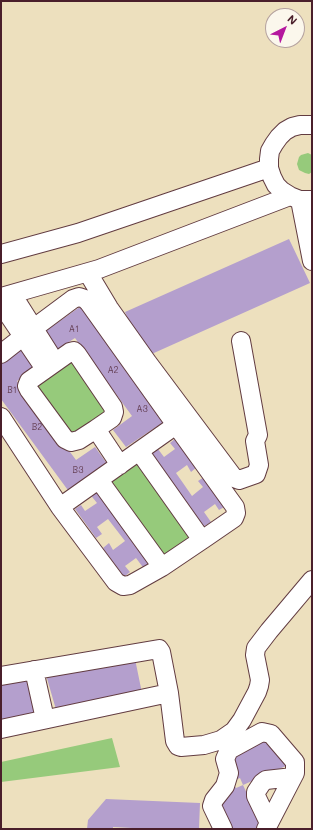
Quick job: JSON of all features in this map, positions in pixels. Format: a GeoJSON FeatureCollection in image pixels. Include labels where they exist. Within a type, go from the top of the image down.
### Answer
{"type":"FeatureCollection","features":[{"type":"Feature","properties":{"kind":"street"},"geometry":{"type":"LineString","coordinates":[[301,199],[282,191],[276,185],[269,168],[270,151],[285,131],[300,125],[312,125]]}},
{"type":"Feature","properties":{"kind":"street"},"geometry":{"type":"LineString","coordinates":[[1,254],[78,233],[269,168]]}},
{"type":"Feature","properties":{"kind":"street"},"geometry":{"type":"LineString","coordinates":[[301,199],[312,261]]}},
{"type":"Feature","properties":{"kind":"street"},"geometry":{"type":"LineString","coordinates":[[50,365],[5,298],[100,269],[301,199]]}},
{"type":"Feature","properties":{"kind":"street"},"geometry":{"type":"LineString","coordinates":[[88,273],[109,308],[148,363],[234,478],[239,480],[256,474],[259,465],[255,441],[258,434],[241,341]]}},
{"type":"Feature","properties":{"kind":"street"},"geometry":{"type":"LineString","coordinates":[[1,354],[73,299],[79,297],[85,299],[235,507],[236,512],[234,518],[162,567],[130,585],[123,586],[116,582],[60,507],[1,417]]}},
{"type":"Feature","properties":{"kind":"street"},"geometry":{"type":"LineString","coordinates":[[74,351],[113,407],[114,412],[112,418],[79,440],[71,442],[65,439],[29,390],[28,386],[29,381],[50,365],[74,351]]}},
{"type":"Feature","properties":{"kind":"street"},"geometry":{"type":"LineString","coordinates":[[60,507],[176,425]]}},
{"type":"Feature","properties":{"kind":"street"},"geometry":{"type":"LineString","coordinates":[[96,429],[120,465]]}},
{"type":"Feature","properties":{"kind":"street"},"geometry":{"type":"LineString","coordinates":[[139,451],[202,540]]}},
{"type":"Feature","properties":{"kind":"street"},"geometry":{"type":"LineString","coordinates":[[99,480],[162,567]]}},
{"type":"Feature","properties":{"kind":"street"},"geometry":{"type":"LineString","coordinates":[[1,676],[159,649],[161,652],[169,693],[175,741],[178,746],[181,747],[212,744],[234,731],[242,720],[259,686],[260,680],[255,655],[256,648],[269,630],[312,580]]}},
{"type":"Feature","properties":{"kind":"street"},"geometry":{"type":"LineString","coordinates":[[34,670],[45,719]]}},
{"type":"Feature","properties":{"kind":"street"},"geometry":{"type":"LineString","coordinates":[[1,729],[169,693]]}},
{"type":"Feature","properties":{"kind":"street"},"geometry":{"type":"LineString","coordinates":[[223,829],[212,806],[214,800],[225,786],[229,773],[225,759],[229,750],[262,732],[271,734],[296,762],[293,777],[267,826]]}},
{"type":"Feature","properties":{"kind":"street"},"geometry":{"type":"LineString","coordinates":[[267,826],[256,796],[256,792],[266,780],[293,777]]}},
{"type":"Feature","properties":{"kind":"green space"},"geometry":{"type":"Polygon","coordinates":[[[308,153],[312,155],[312,172],[309,174],[299,170],[297,164],[301,155],[308,153]]]}},
{"type":"Feature","properties":{"kind":"green space"},"geometry":{"type":"Polygon","coordinates":[[[72,357],[112,413],[74,438],[36,383],[72,357]]]}},
{"type":"Feature","properties":{"kind":"green space"},"geometry":{"type":"Polygon","coordinates":[[[140,460],[193,536],[164,555],[109,482],[140,460]]]}},
{"type":"Feature","properties":{"kind":"green space"},"geometry":{"type":"Polygon","coordinates":[[[112,738],[120,767],[1,782],[1,762],[112,738]]]}},
{"type":"Feature","properties":{"kind":"building"},"geometry":{"type":"Polygon","coordinates":[[[289,239],[310,283],[145,357],[125,312],[289,239]]]}},
{"type":"Feature","properties":{"kind":"building"},"geometry":{"type":"Polygon","coordinates":[[[81,306],[165,421],[126,447],[113,430],[132,416],[75,338],[55,351],[43,333],[81,306]]]}},
{"type":"Feature","properties":{"kind":"building"},"geometry":{"type":"Polygon","coordinates":[[[22,348],[36,367],[17,381],[76,460],[95,447],[108,465],[70,493],[1,399],[1,364],[22,348]]]}},
{"type":"Feature","properties":{"kind":"building"},"geometry":{"type":"Polygon","coordinates":[[[176,438],[197,467],[191,472],[187,465],[176,473],[192,496],[203,487],[198,481],[204,477],[226,506],[219,510],[215,504],[204,512],[211,522],[203,527],[147,451],[155,445],[164,457],[175,449],[170,443],[176,438]]]}},
{"type":"Feature","properties":{"kind":"building"},"geometry":{"type":"Polygon","coordinates":[[[97,488],[153,564],[145,570],[136,558],[125,566],[130,572],[124,577],[103,548],[109,543],[113,550],[125,541],[108,519],[97,527],[102,534],[96,538],[75,509],[81,505],[85,511],[97,503],[89,493],[97,488]]]}},
{"type":"Feature","properties":{"kind":"building"},"geometry":{"type":"Polygon","coordinates":[[[135,659],[142,693],[57,713],[46,675],[135,659]]]}},
{"type":"Feature","properties":{"kind":"building"},"geometry":{"type":"Polygon","coordinates":[[[31,673],[40,713],[1,721],[1,679],[31,673]]]}},
{"type":"Feature","properties":{"kind":"building"},"geometry":{"type":"Polygon","coordinates":[[[267,737],[283,758],[286,766],[243,785],[240,778],[235,780],[231,770],[237,767],[231,753],[267,737]]]}},
{"type":"Feature","properties":{"kind":"building"},"geometry":{"type":"Polygon","coordinates":[[[234,785],[236,788],[243,785],[263,828],[226,829],[214,803],[228,797],[224,789],[234,785]]]}},
{"type":"Feature","properties":{"kind":"building"},"geometry":{"type":"Polygon","coordinates":[[[106,799],[200,803],[199,829],[113,827],[113,829],[87,829],[88,820],[106,799]]]}}]}
